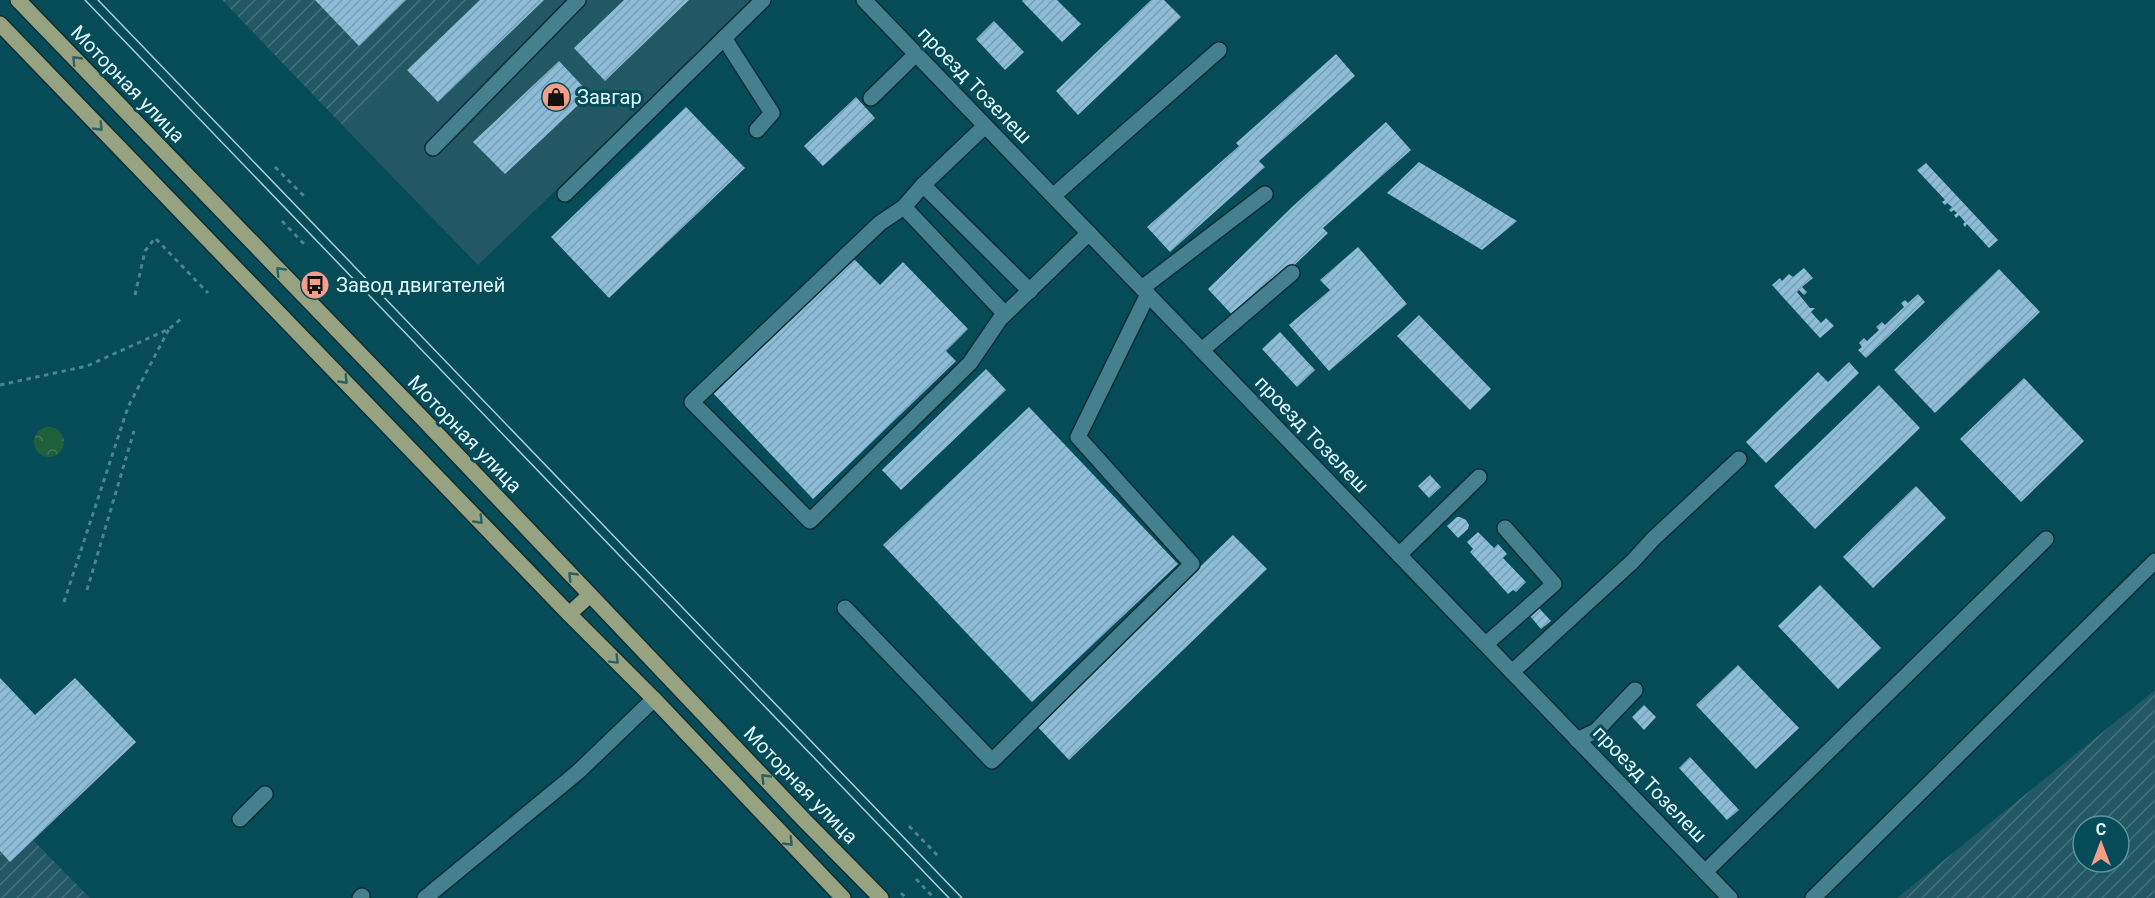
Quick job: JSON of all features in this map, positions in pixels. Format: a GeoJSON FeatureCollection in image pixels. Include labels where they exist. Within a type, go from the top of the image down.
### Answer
{"type":"FeatureCollection","features":[{"type":"Feature","properties":{"kind":"main road","name":"Моторная улица"},"geometry":{"type":"LineString","coordinates":[[18,0],[881,898]]}},
{"type":"Feature","properties":{"kind":"main road"},"geometry":{"type":"LineString","coordinates":[[0,24],[569,615],[654,699],[843,898]]}},
{"type":"Feature","properties":{"kind":"main road"},"geometry":{"type":"LineString","coordinates":[[569,615],[590,595]]}},
{"type":"Feature","properties":{"kind":"street"},"geometry":{"type":"LineString","coordinates":[[433,148],[578,0]]}},
{"type":"Feature","properties":{"kind":"street"},"geometry":{"type":"LineString","coordinates":[[565,194],[763,0]]}},
{"type":"Feature","properties":{"kind":"street","name":"проезд Тозелеш"},"geometry":{"type":"LineString","coordinates":[[864,0],[1730,898]]}},
{"type":"Feature","properties":{"kind":"street"},"geometry":{"type":"LineString","coordinates":[[724,38],[772,113],[756,130]]}},
{"type":"Feature","properties":{"kind":"street"},"geometry":{"type":"LineString","coordinates":[[1053,196],[1219,50]]}},
{"type":"Feature","properties":{"kind":"street"},"geometry":{"type":"LineString","coordinates":[[872,98],[916,54]]}},
{"type":"Feature","properties":{"kind":"street"},"geometry":{"type":"LineString","coordinates":[[985,126],[904,207],[880,223],[692,402],[810,521],[970,363],[1005,314],[1089,233]]}},
{"type":"Feature","properties":{"kind":"street"},"geometry":{"type":"LineString","coordinates":[[924,185],[1030,291]]}},
{"type":"Feature","properties":{"kind":"street"},"geometry":{"type":"LineString","coordinates":[[845,608],[992,761],[1192,564],[1078,436],[1145,291],[1265,194]]}},
{"type":"Feature","properties":{"kind":"street"},"geometry":{"type":"LineString","coordinates":[[904,207],[1005,314]]}},
{"type":"Feature","properties":{"kind":"street"},"geometry":{"type":"LineString","coordinates":[[1202,350],[1292,273]]}},
{"type":"Feature","properties":{"kind":"street"},"geometry":{"type":"LineString","coordinates":[[1512,672],[1633,561],[1653,539],[1739,459]]}},
{"type":"Feature","properties":{"kind":"street"},"geometry":{"type":"LineString","coordinates":[[1399,555],[1479,477]]}},
{"type":"Feature","properties":{"kind":"street"},"geometry":{"type":"LineString","coordinates":[[1486,644],[1554,584],[1505,528]]}},
{"type":"Feature","properties":{"kind":"street"},"geometry":{"type":"LineString","coordinates":[[1705,872],[2046,539]]}},
{"type":"Feature","properties":{"kind":"street"},"geometry":{"type":"LineString","coordinates":[[1813,898],[2155,561]]}},
{"type":"Feature","properties":{"kind":"street"},"geometry":{"type":"LineString","coordinates":[[1577,740],[1596,731],[1635,690]]}},
{"type":"Feature","properties":{"kind":"street"},"geometry":{"type":"LineString","coordinates":[[425,898],[579,772],[654,699]]}},
{"type":"Feature","properties":{"kind":"street"},"geometry":{"type":"LineString","coordinates":[[240,819],[265,794]]}},
{"type":"Feature","properties":{"kind":"path"},"geometry":{"type":"LineString","coordinates":[[275,166],[306,198]]}},
{"type":"Feature","properties":{"kind":"path"},"geometry":{"type":"LineString","coordinates":[[282,221],[307,247]]}},
{"type":"Feature","properties":{"kind":"path"},"geometry":{"type":"LineString","coordinates":[[135,295],[145,251],[155,238],[208,293]]}},
{"type":"Feature","properties":{"kind":"path"},"geometry":{"type":"LineString","coordinates":[[0,385],[87,366],[169,329],[182,318]]}},
{"type":"Feature","properties":{"kind":"path"},"geometry":{"type":"LineString","coordinates":[[64,602],[128,407],[169,329]]}},
{"type":"Feature","properties":{"kind":"path"},"geometry":{"type":"LineString","coordinates":[[87,590],[134,431]]}},
{"type":"Feature","properties":{"kind":"path"},"geometry":{"type":"LineString","coordinates":[[909,826],[939,857]]}},
{"type":"Feature","properties":{"kind":"path"},"geometry":{"type":"LineString","coordinates":[[916,879],[934,898]]}},
{"type":"Feature","properties":{"kind":"path"},"geometry":{"type":"LineString","coordinates":[[901,893],[906,898]]}},
{"type":"Feature","properties":{"kind":"shaded area"},"geometry":{"type":"Polygon","coordinates":[[[222,0],[480,0],[346,129],[222,0]]]}},
{"type":"Feature","properties":{"kind":"shaded area"},"geometry":{"type":"Polygon","coordinates":[[[480,0],[754,0],[478,265],[346,129],[480,0]]]}},
{"type":"Feature","properties":{"kind":"shaded area"},"geometry":{"type":"Polygon","coordinates":[[[0,678],[35,715],[75,678],[136,742],[33,840],[90,898],[0,898],[0,678]]]}},
{"type":"Feature","properties":{"kind":"shaded area"},"geometry":{"type":"Polygon","coordinates":[[[2155,690],[2155,898],[1897,898],[2155,690]]]}},
{"type":"Feature","properties":{"kind":"green space"},"geometry":{"type":"Polygon","coordinates":[[[49,427],[60,431],[64,442],[60,453],[49,457],[38,453],[34,442],[38,431],[49,427]]]}},
{"type":"Feature","properties":{"kind":"building"},"geometry":{"type":"Polygon","coordinates":[[[315,0],[406,0],[359,46],[315,0]]]}},
{"type":"Feature","properties":{"kind":"building"},"geometry":{"type":"Polygon","coordinates":[[[480,0],[544,0],[438,102],[407,70],[480,0]]]}},
{"type":"Feature","properties":{"kind":"building"},"geometry":{"type":"Polygon","coordinates":[[[624,0],[689,0],[605,81],[574,48],[624,0]]]}},
{"type":"Feature","properties":{"kind":"building"},"geometry":{"type":"Polygon","coordinates":[[[1023,0],[1057,0],[1081,24],[1062,42],[1023,0]]]}},
{"type":"Feature","properties":{"kind":"building"},"geometry":{"type":"Polygon","coordinates":[[[1151,0],[1164,0],[1181,17],[1078,115],[1056,91],[1151,0]]]}},
{"type":"Feature","properties":{"kind":"building"},"geometry":{"type":"Polygon","coordinates":[[[994,21],[1024,52],[1005,70],[976,39],[994,21]]]}},
{"type":"Feature","properties":{"kind":"building"},"geometry":{"type":"Polygon","coordinates":[[[1336,54],[1355,76],[1259,161],[1265,167],[1170,252],[1147,227],[1239,146],[1236,143],[1336,54]]]}},
{"type":"Feature","properties":{"kind":"building"},"geometry":{"type":"Polygon","coordinates":[[[559,61],[590,94],[505,174],[473,142],[559,61]]]}},
{"type":"Feature","properties":{"kind":"building"},"geometry":{"type":"Polygon","coordinates":[[[856,97],[875,118],[823,166],[804,146],[856,97]]]}},
{"type":"Feature","properties":{"kind":"building"},"geometry":{"type":"Polygon","coordinates":[[[686,107],[745,168],[609,298],[551,237],[686,107]]]}},
{"type":"Feature","properties":{"kind":"building"},"geometry":{"type":"Polygon","coordinates":[[[1386,122],[1411,150],[1323,228],[1328,233],[1237,320],[1208,289],[1292,207],[1386,122]]]}},
{"type":"Feature","properties":{"kind":"building"},"geometry":{"type":"Polygon","coordinates":[[[1419,162],[1517,221],[1482,250],[1387,193],[1419,162]]]}},
{"type":"Feature","properties":{"kind":"building"},"geometry":{"type":"Polygon","coordinates":[[[1926,163],[1998,240],[1989,248],[1967,224],[1965,227],[1963,224],[1965,222],[1959,215],[1956,218],[1954,215],[1957,213],[1949,210],[1952,207],[1942,202],[1945,200],[1917,170],[1926,163]]]}},
{"type":"Feature","properties":{"kind":"building"},"geometry":{"type":"Polygon","coordinates":[[[1358,247],[1407,304],[1329,371],[1289,325],[1330,290],[1320,280],[1358,247]]]}},
{"type":"Feature","properties":{"kind":"building"},"geometry":{"type":"Polygon","coordinates":[[[852,257],[880,285],[903,262],[968,329],[946,351],[956,361],[813,499],[713,393],[852,257]]]}},
{"type":"Feature","properties":{"kind":"building"},"geometry":{"type":"Polygon","coordinates":[[[1804,268],[1813,278],[1802,287],[1807,292],[1804,295],[1799,290],[1797,292],[1810,308],[1815,308],[1811,312],[1821,323],[1826,318],[1834,326],[1820,338],[1772,285],[1780,278],[1782,281],[1789,274],[1793,277],[1804,268]]]}},
{"type":"Feature","properties":{"kind":"building"},"geometry":{"type":"Polygon","coordinates":[[[1999,269],[2040,312],[1935,413],[1894,370],[1999,269]]]}},
{"type":"Feature","properties":{"kind":"building"},"geometry":{"type":"Polygon","coordinates":[[[1918,294],[1925,302],[1866,358],[1858,350],[1862,347],[1859,343],[1864,338],[1867,341],[1879,330],[1876,327],[1882,322],[1885,325],[1904,307],[1901,303],[1905,300],[1908,303],[1918,294]]]}},
{"type":"Feature","properties":{"kind":"building"},"geometry":{"type":"Polygon","coordinates":[[[1419,315],[1491,389],[1470,410],[1397,336],[1419,315]]]}},
{"type":"Feature","properties":{"kind":"building"},"geometry":{"type":"Polygon","coordinates":[[[1280,332],[1315,370],[1297,387],[1262,349],[1280,332]]]}},
{"type":"Feature","properties":{"kind":"building"},"geometry":{"type":"Polygon","coordinates":[[[1849,362],[1859,373],[1766,463],[1746,442],[1818,372],[1828,382],[1849,362]]]}},
{"type":"Feature","properties":{"kind":"building"},"geometry":{"type":"Polygon","coordinates":[[[986,369],[1006,390],[901,490],[882,470],[986,369]]]}},
{"type":"Feature","properties":{"kind":"building"},"geometry":{"type":"Polygon","coordinates":[[[2024,378],[2084,441],[2021,502],[1960,439],[2024,378]]]}},
{"type":"Feature","properties":{"kind":"building"},"geometry":{"type":"Polygon","coordinates":[[[1879,385],[1920,428],[1815,529],[1774,486],[1879,385]]]}},
{"type":"Feature","properties":{"kind":"building"},"geometry":{"type":"Polygon","coordinates":[[[1029,407],[1178,564],[1032,702],[883,545],[1029,407]]]}},
{"type":"Feature","properties":{"kind":"building"},"geometry":{"type":"Polygon","coordinates":[[[1430,475],[1441,487],[1429,498],[1418,486],[1430,475]]]}},
{"type":"Feature","properties":{"kind":"building"},"geometry":{"type":"Polygon","coordinates":[[[1916,486],[1946,518],[1873,588],[1843,557],[1916,486]]]}},
{"type":"Feature","properties":{"kind":"building"},"geometry":{"type":"Polygon","coordinates":[[[1457,517],[1466,520],[1469,525],[1468,529],[1458,538],[1447,526],[1457,517]]]}},
{"type":"Feature","properties":{"kind":"building"},"geometry":{"type":"Polygon","coordinates":[[[1478,532],[1494,548],[1498,544],[1507,554],[1503,558],[1526,582],[1516,592],[1513,590],[1508,594],[1470,552],[1473,549],[1467,542],[1478,532]]]}},
{"type":"Feature","properties":{"kind":"building"},"geometry":{"type":"Polygon","coordinates":[[[1233,535],[1267,569],[1069,760],[1036,725],[1233,535]]]}},
{"type":"Feature","properties":{"kind":"building"},"geometry":{"type":"Polygon","coordinates":[[[1820,585],[1881,648],[1838,689],[1778,626],[1820,585]]]}},
{"type":"Feature","properties":{"kind":"building"},"geometry":{"type":"Polygon","coordinates":[[[1539,608],[1551,621],[1541,629],[1530,616],[1539,608]]]}},
{"type":"Feature","properties":{"kind":"building"},"geometry":{"type":"Polygon","coordinates":[[[1738,665],[1799,728],[1756,769],[1696,705],[1738,665]]]}},
{"type":"Feature","properties":{"kind":"building"},"geometry":{"type":"Polygon","coordinates":[[[0,678],[35,715],[75,678],[136,742],[10,862],[0,851],[0,678]]]}},
{"type":"Feature","properties":{"kind":"building"},"geometry":{"type":"Polygon","coordinates":[[[1644,705],[1656,717],[1644,730],[1632,717],[1644,705]]]}},
{"type":"Feature","properties":{"kind":"building"},"geometry":{"type":"Polygon","coordinates":[[[1690,757],[1739,810],[1727,820],[1679,768],[1690,757]]]}},
{"type":"Feature","properties":{"kind":"tram line"},"geometry":{"type":"LineString","coordinates":[[85,0],[949,898]]}},
{"type":"Feature","properties":{"kind":"tram line"},"geometry":{"type":"LineString","coordinates":[[98,0],[962,898]]}},
{"type":"Feature","properties":{"kind":"place","name":"Завгар"},"geometry":{"type":"Point","coordinates":[556,97]}},
{"type":"Feature","properties":{"kind":"place","name":"Завод двигателей"},"geometry":{"type":"Point","coordinates":[315,285]}}]}
